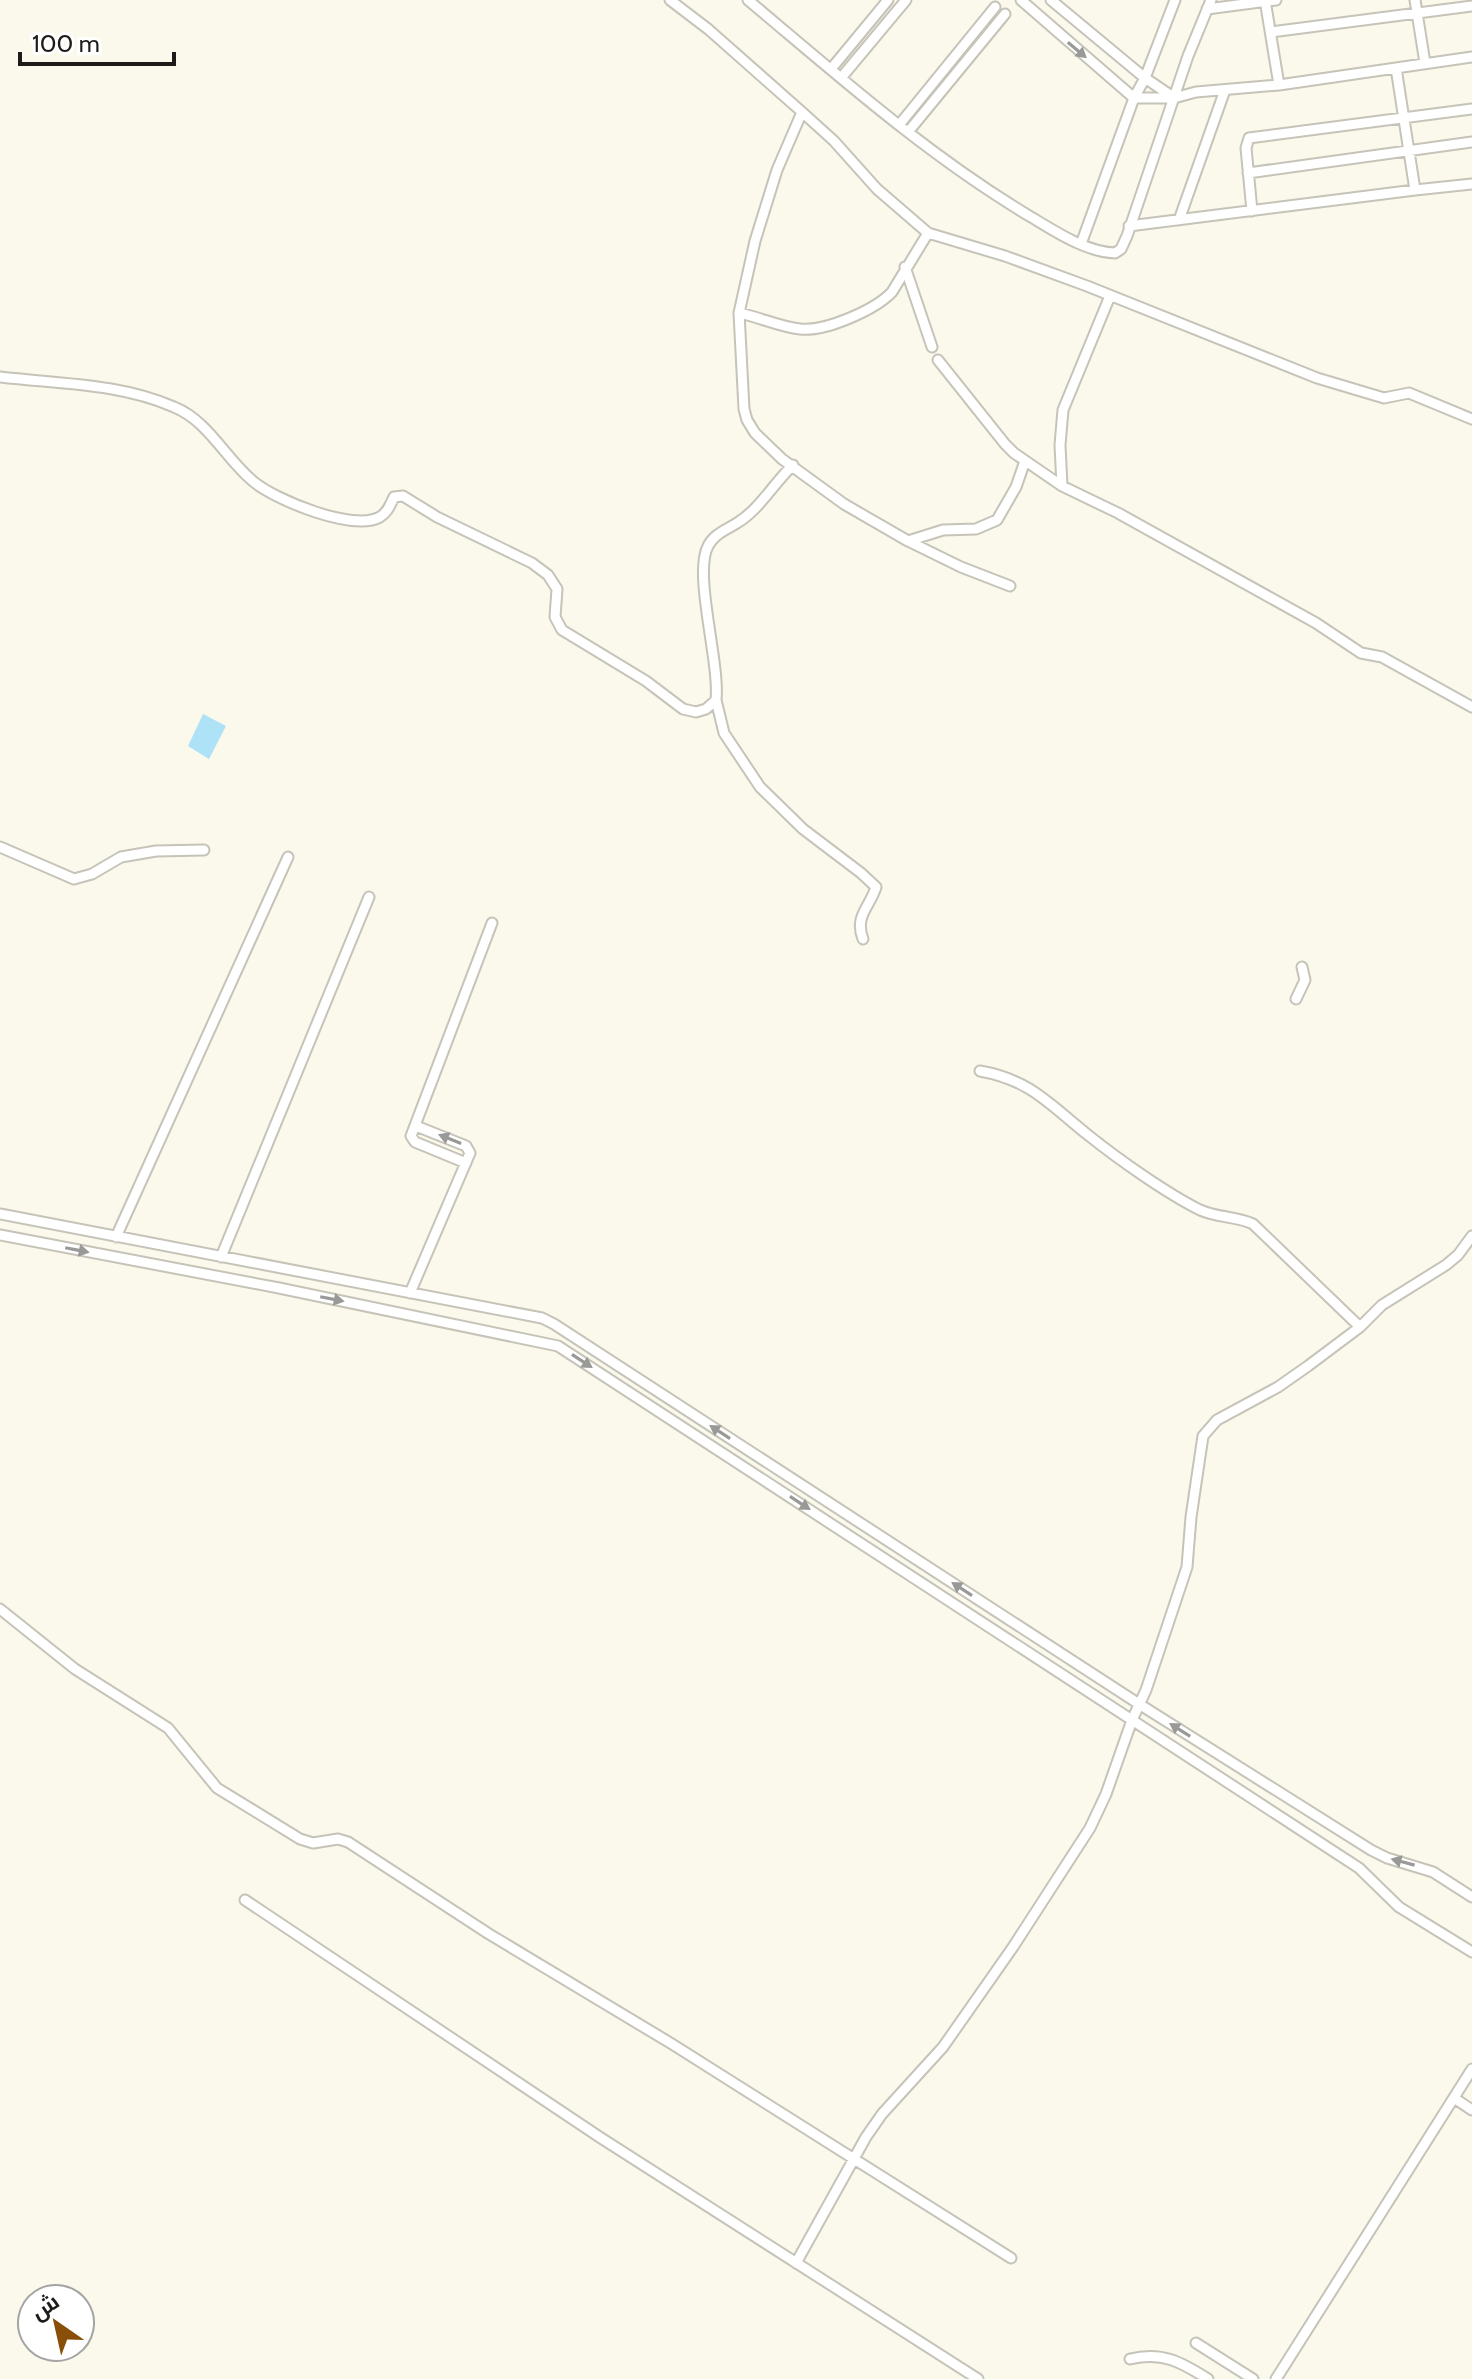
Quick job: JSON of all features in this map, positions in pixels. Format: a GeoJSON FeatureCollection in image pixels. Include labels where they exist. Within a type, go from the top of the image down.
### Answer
{"type":"FeatureCollection","features":[{"type":"Feature","properties":{"kind":"street"},"geometry":{"type":"LineString","coordinates":[[670,0],[708,29],[802,112],[834,141],[877,189],[928,233],[1005,256],[1317,378],[1384,398],[1409,393],[1472,419]]}},
{"type":"Feature","properties":{"kind":"street"},"geometry":{"type":"LineString","coordinates":[[831,69],[888,0]]}},
{"type":"Feature","properties":{"kind":"street"},"geometry":{"type":"LineString","coordinates":[[1021,0],[1134,98],[1174,98],[1196,92],[1279,85],[1472,57]]}},
{"type":"Feature","properties":{"kind":"street"},"geometry":{"type":"LineString","coordinates":[[1051,0],[1145,78],[1174,98]]}},
{"type":"Feature","properties":{"kind":"street"},"geometry":{"type":"LineString","coordinates":[[1081,244],[1134,98],[1145,78],[1175,0]]}},
{"type":"Feature","properties":{"kind":"street"},"geometry":{"type":"LineString","coordinates":[[750,1],[975,184],[1081,244],[1115,253],[1121,249],[1209,5],[1276,0]]}},
{"type":"Feature","properties":{"kind":"street"},"geometry":{"type":"LineString","coordinates":[[1415,0],[1425,63]]}},
{"type":"Feature","properties":{"kind":"street"},"geometry":{"type":"LineString","coordinates":[[1265,1],[1279,85]]}},
{"type":"Feature","properties":{"kind":"street"},"geometry":{"type":"LineString","coordinates":[[841,78],[901,2]]}},
{"type":"Feature","properties":{"kind":"street"},"geometry":{"type":"LineString","coordinates":[[1271,32],[1472,6]]}},
{"type":"Feature","properties":{"kind":"street"},"geometry":{"type":"LineString","coordinates":[[899,125],[995,7]]}},
{"type":"Feature","properties":{"kind":"street"},"geometry":{"type":"LineString","coordinates":[[908,132],[1005,14]]}},
{"type":"Feature","properties":{"kind":"street"},"geometry":{"type":"LineString","coordinates":[[953,59],[963,67]]}},
{"type":"Feature","properties":{"kind":"street"},"geometry":{"type":"LineString","coordinates":[[1396,68],[1415,190]]}},
{"type":"Feature","properties":{"kind":"street"},"geometry":{"type":"LineString","coordinates":[[1179,220],[1225,90]]}},
{"type":"Feature","properties":{"kind":"street"},"geometry":{"type":"LineString","coordinates":[[1252,211],[1246,143],[1249,138],[1472,109]]}},
{"type":"Feature","properties":{"kind":"street"},"geometry":{"type":"LineString","coordinates":[[802,112],[777,170],[755,241],[739,313],[738,332],[747,420],[755,433],[782,459],[844,504],[908,541],[974,573],[1010,586]]}},
{"type":"Feature","properties":{"kind":"street"},"geometry":{"type":"LineString","coordinates":[[1248,173],[1472,142]]}},
{"type":"Feature","properties":{"kind":"street"},"geometry":{"type":"LineString","coordinates":[[1129,226],[1472,184]]}},
{"type":"Feature","properties":{"kind":"street"},"geometry":{"type":"LineString","coordinates":[[739,313],[799,329],[823,326],[851,317],[885,300],[928,233]]}},
{"type":"Feature","properties":{"kind":"street"},"geometry":{"type":"LineString","coordinates":[[905,267],[932,347]]}},
{"type":"Feature","properties":{"kind":"street"},"geometry":{"type":"LineString","coordinates":[[1062,486],[1060,445],[1063,410],[1110,296]]}},
{"type":"Feature","properties":{"kind":"street"},"geometry":{"type":"LineString","coordinates":[[938,360],[1005,444],[1062,486],[1118,513],[1316,623],[1361,653],[1382,657],[1472,707]]}},
{"type":"Feature","properties":{"kind":"street"},"geometry":{"type":"LineString","coordinates":[[0,377],[94,385],[178,408],[198,422],[255,484],[286,501],[326,514],[351,520],[373,520],[385,513],[394,497],[403,496],[437,517],[541,569],[557,589],[555,617],[562,630],[646,681],[683,709],[696,712],[706,709],[716,700]]}},
{"type":"Feature","properties":{"kind":"street"},"geometry":{"type":"LineString","coordinates":[[908,541],[943,530],[976,529],[997,520],[1016,487],[1025,461]]}},
{"type":"Feature","properties":{"kind":"street"},"geometry":{"type":"LineString","coordinates":[[793,465],[749,514],[717,535],[706,549],[704,582],[718,684],[716,700],[724,733],[760,787],[803,829],[876,887],[861,918],[859,929],[863,939]]}},
{"type":"Feature","properties":{"kind":"street"},"geometry":{"type":"LineString","coordinates":[[0,847],[74,879],[92,874],[121,857],[156,851],[204,850]]}},
{"type":"Feature","properties":{"kind":"street"},"geometry":{"type":"LineString","coordinates":[[116,1237],[288,857]]}},
{"type":"Feature","properties":{"kind":"street"},"geometry":{"type":"LineString","coordinates":[[221,1257],[369,897]]}},
{"type":"Feature","properties":{"kind":"street"},"geometry":{"type":"LineString","coordinates":[[466,1163],[415,1142],[411,1136],[492,923]]}},
{"type":"Feature","properties":{"kind":"street"},"geometry":{"type":"LineString","coordinates":[[1296,999],[1305,980],[1302,967]]}},
{"type":"Feature","properties":{"kind":"street"},"geometry":{"type":"LineString","coordinates":[[980,1071],[1006,1076],[1034,1091],[1129,1166],[1201,1210],[1238,1217],[1253,1224],[1360,1327]]}},
{"type":"Feature","properties":{"kind":"street"},"geometry":{"type":"LineString","coordinates":[[410,1293],[470,1153],[466,1146],[416,1126]]}},
{"type":"Feature","properties":{"kind":"street"},"geometry":{"type":"LineString","coordinates":[[0,1214],[542,1318],[1377,1854],[1433,1872],[1472,1897]]}},
{"type":"Feature","properties":{"kind":"street"},"geometry":{"type":"LineString","coordinates":[[0,1235],[279,1288],[558,1346],[1359,1868],[1394,1903],[1472,1952]]}},
{"type":"Feature","properties":{"kind":"street"},"geometry":{"type":"LineString","coordinates":[[796,2263],[882,2114],[943,2047],[1090,1828],[1146,1690],[1187,1567],[1203,1436],[1217,1420],[1278,1387],[1360,1327],[1382,1305],[1446,1265],[1472,1236]]}},
{"type":"Feature","properties":{"kind":"street"},"geometry":{"type":"LineString","coordinates":[[0,1609],[75,1669],[168,1728],[217,1788],[282,1830],[313,1843],[338,1839],[348,1842],[489,1934],[672,2044],[1011,2258]]}},
{"type":"Feature","properties":{"kind":"street"},"geometry":{"type":"LineString","coordinates":[[245,1900],[601,2138],[978,2379]]}},
{"type":"Feature","properties":{"kind":"street"},"geometry":{"type":"LineString","coordinates":[[1276,2379],[1472,2069]]}},
{"type":"Feature","properties":{"kind":"street"},"geometry":{"type":"LineString","coordinates":[[1454,2098],[1472,2110]]}},
{"type":"Feature","properties":{"kind":"street"},"geometry":{"type":"LineString","coordinates":[[1196,2343],[1253,2379]]}},
{"type":"Feature","properties":{"kind":"street"},"geometry":{"type":"LineString","coordinates":[[1130,2359],[1155,2355],[1167,2357],[1208,2379]]}},
{"type":"Feature","properties":{"kind":"water"},"geometry":{"type":"Polygon","coordinates":[[[203,714],[226,726],[209,759],[188,746],[203,714]]]}}]}
